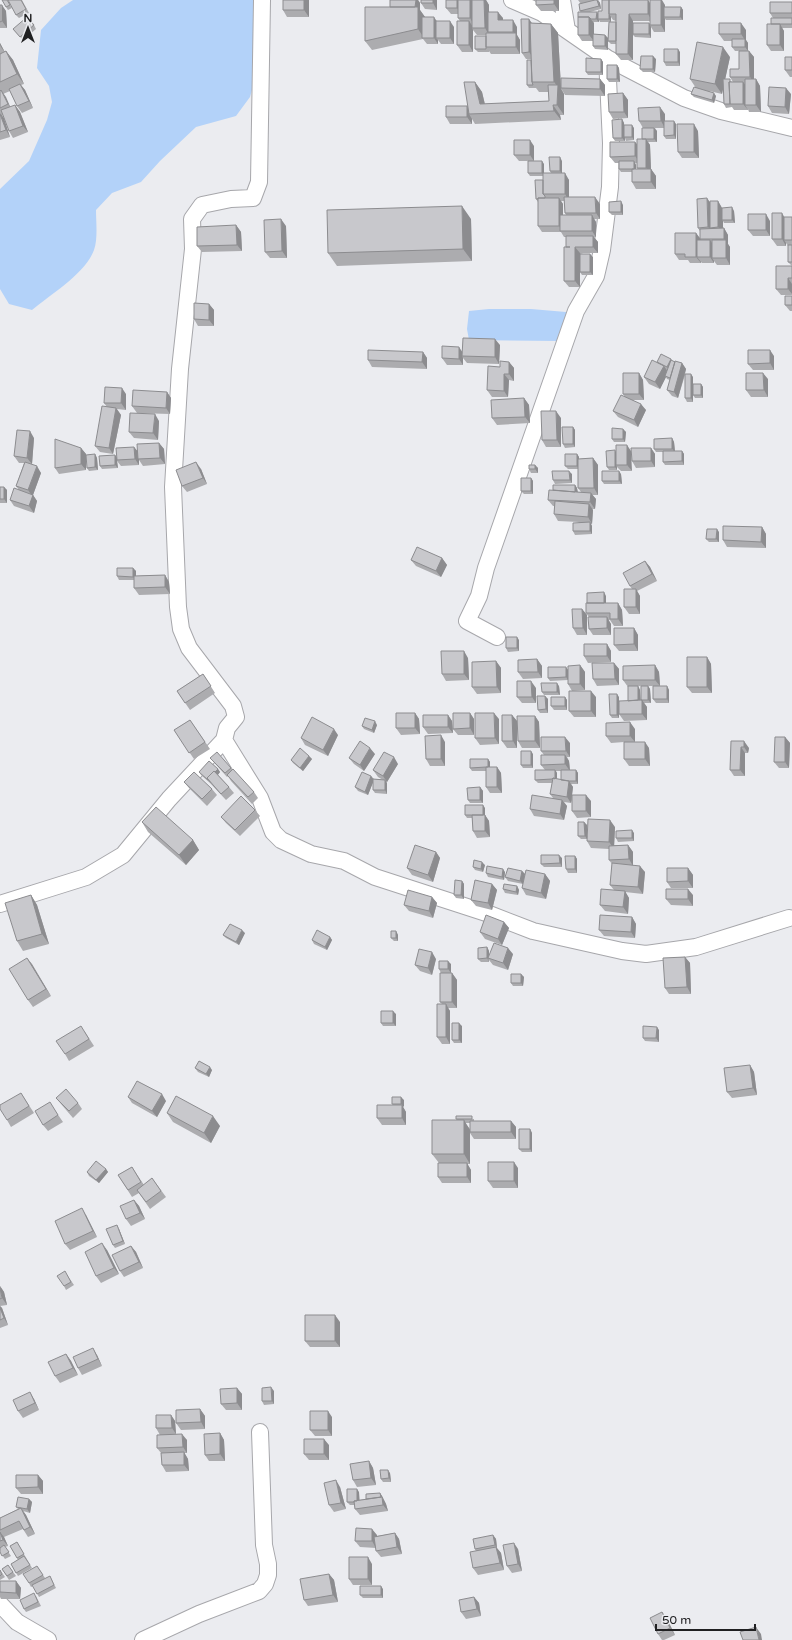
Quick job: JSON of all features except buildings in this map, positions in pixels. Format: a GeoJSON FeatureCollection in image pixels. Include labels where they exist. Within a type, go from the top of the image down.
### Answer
{"type":"FeatureCollection","features":[{"type":"Feature","properties":{"kind":"street"},"geometry":{"type":"LineString","coordinates":[[0,904],[86,877],[123,855],[169,799],[224,740],[227,728],[236,717],[233,706],[189,648],[181,629],[178,607],[173,487],[180,369],[193,249],[192,218],[202,205],[231,199],[253,198],[259,182],[262,0]]}},
{"type":"Feature","properties":{"kind":"street"},"geometry":{"type":"LineString","coordinates":[[512,0],[542,13],[607,58],[684,98],[721,112],[792,128]]}},
{"type":"Feature","properties":{"kind":"street"},"geometry":{"type":"LineString","coordinates":[[562,0],[567,30]]}},
{"type":"Feature","properties":{"kind":"street"},"geometry":{"type":"LineString","coordinates":[[497,637],[467,621],[479,596],[486,568],[576,311],[596,276],[602,250],[610,187],[611,143],[607,58]]}},
{"type":"Feature","properties":{"kind":"street"},"geometry":{"type":"LineString","coordinates":[[224,740],[260,798],[273,832],[281,840],[311,854],[344,861],[375,877],[489,914],[534,931],[622,951],[646,954],[696,948],[789,918]]}},
{"type":"Feature","properties":{"kind":"street"},"geometry":{"type":"LineString","coordinates":[[143,1640],[199,1614],[259,1591],[265,1584],[268,1575],[268,1564],[264,1545],[260,1432]]}},
{"type":"Feature","properties":{"kind":"street"},"geometry":{"type":"LineString","coordinates":[[0,1604],[17,1622]]}},
{"type":"Feature","properties":{"kind":"street"},"geometry":{"type":"LineString","coordinates":[[0,1614],[48,1640]]}},
{"type":"Feature","properties":{"kind":"water"},"geometry":{"type":"Polygon","coordinates":[[[73,0],[259,0],[257,72],[250,97],[236,116],[196,127],[160,161],[141,182],[112,193],[96,210],[96,241],[90,259],[58,290],[32,310],[9,304],[0,289],[0,189],[29,161],[47,120],[52,102],[49,86],[37,68],[41,30],[61,8],[73,0]]]}},
{"type":"Feature","properties":{"kind":"water"},"geometry":{"type":"Polygon","coordinates":[[[489,309],[531,309],[566,312],[569,317],[559,341],[469,340],[467,329],[469,311],[489,309]]]}}]}
